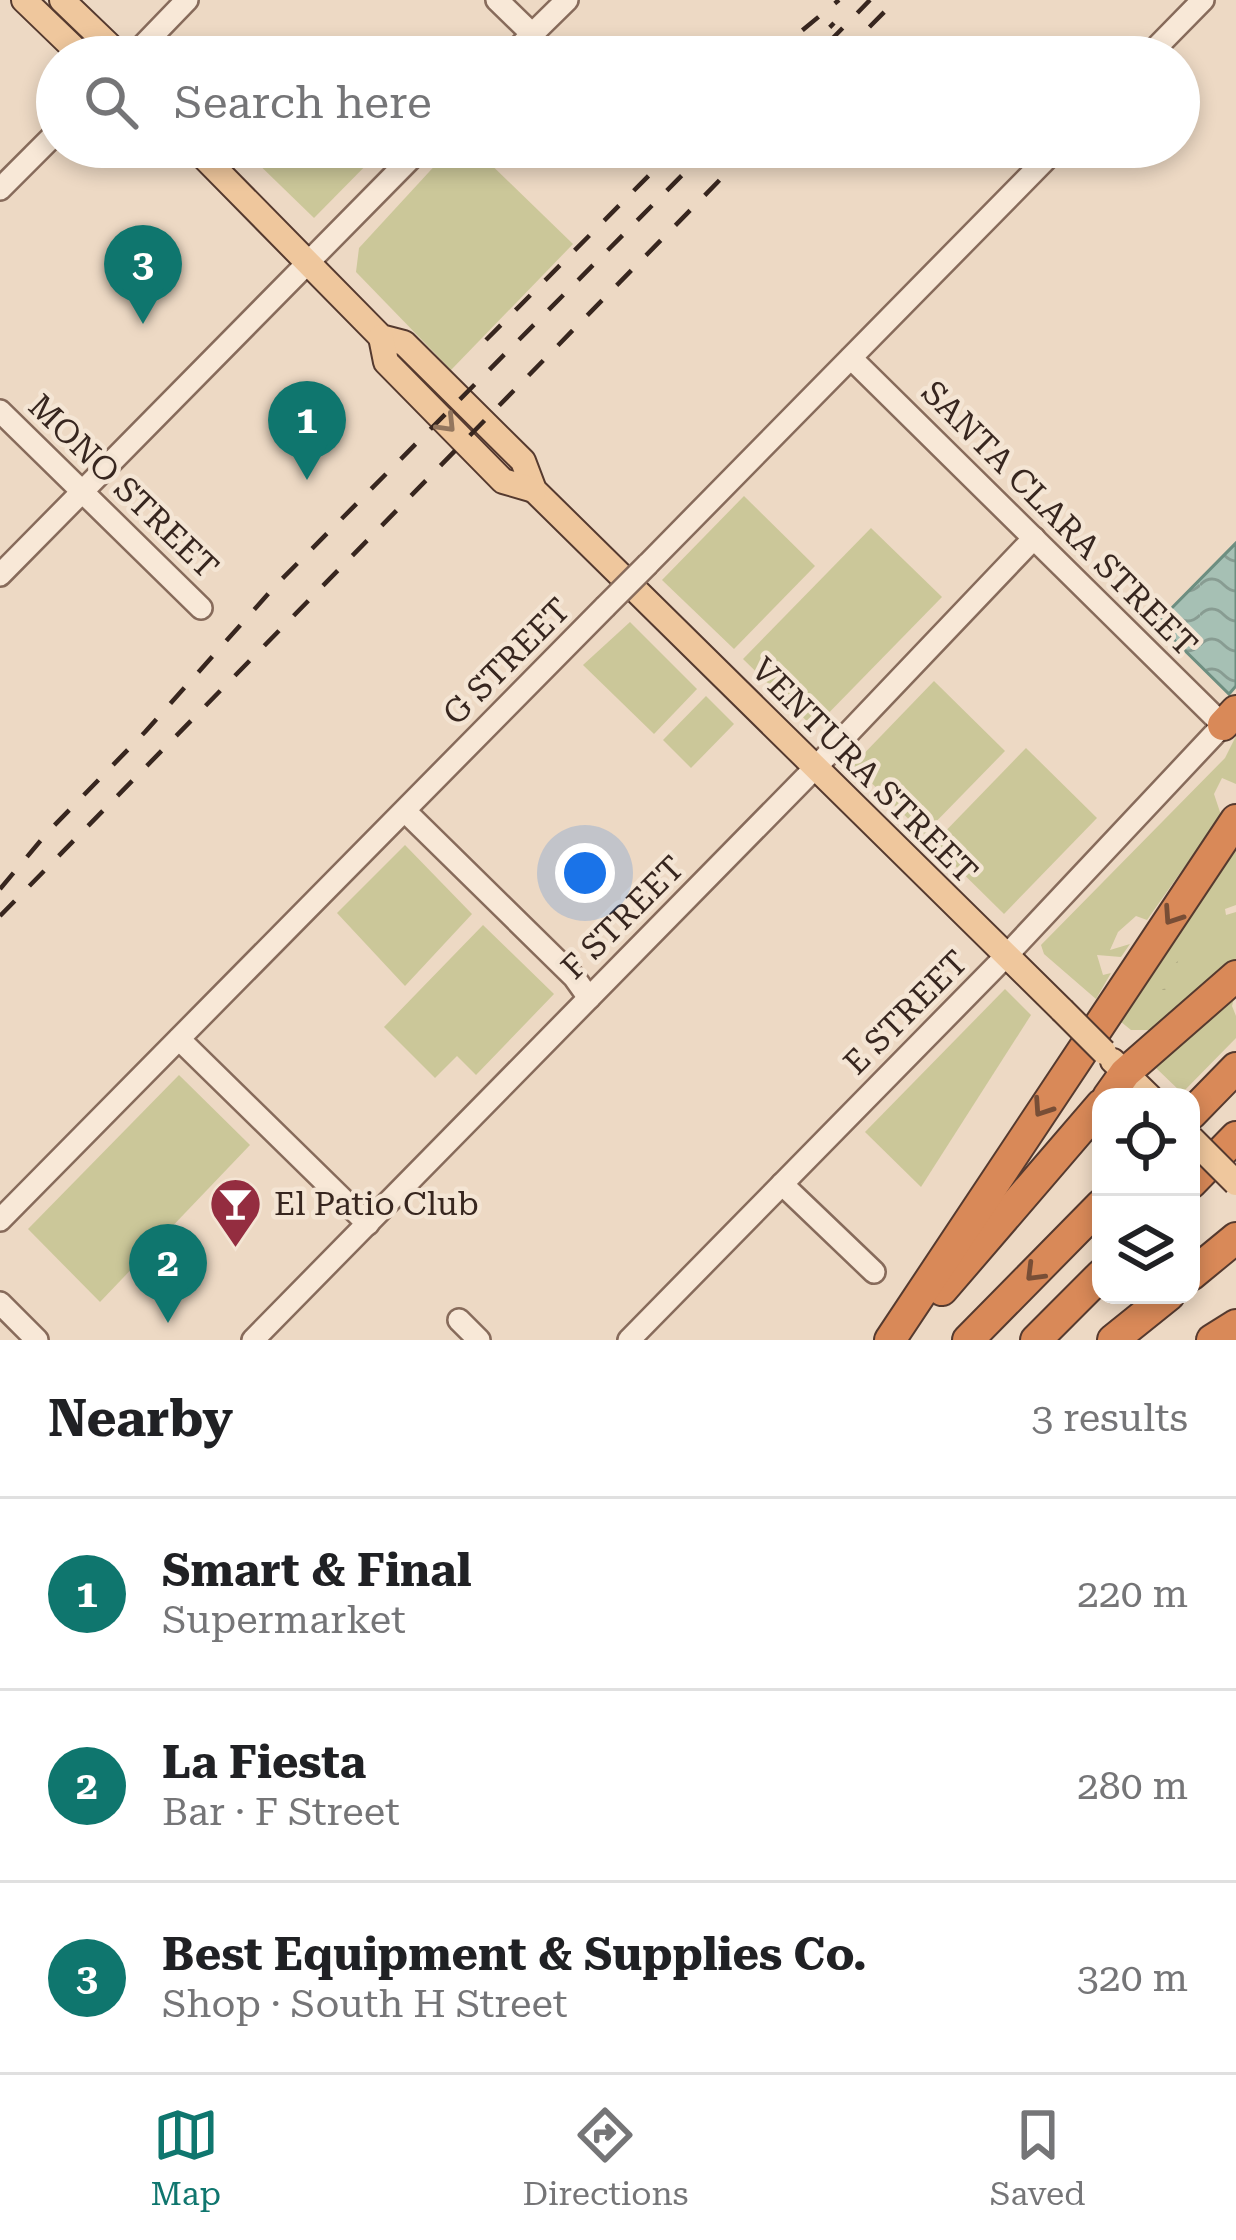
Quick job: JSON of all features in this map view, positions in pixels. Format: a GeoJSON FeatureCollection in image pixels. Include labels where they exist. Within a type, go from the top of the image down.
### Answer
{"type":"FeatureCollection","features":[{"type":"Feature","properties":{"kind":"highway"},"geometry":{"type":"LineString","coordinates":[[890,1340],[1236,820]]}},
{"type":"Feature","properties":{"kind":"highway"},"geometry":{"type":"LineString","coordinates":[[1126,1082],[1236,976]]}},
{"type":"Feature","properties":{"kind":"highway"},"geometry":{"type":"LineString","coordinates":[[1200,1105],[1236,1068]]}},
{"type":"Feature","properties":{"kind":"highway"},"geometry":{"type":"LineString","coordinates":[[900,1340],[1092,1116]]}},
{"type":"Feature","properties":{"kind":"highway"},"geometry":{"type":"LineString","coordinates":[[1200,1174],[1236,1136]]}},
{"type":"Feature","properties":{"kind":"highway"},"geometry":{"type":"LineString","coordinates":[[968,1340],[1092,1214]]}},
{"type":"Feature","properties":{"kind":"highway"},"geometry":{"type":"LineString","coordinates":[[1200,1268],[1236,1238]]}},
{"type":"Feature","properties":{"kind":"highway"},"geometry":{"type":"LineString","coordinates":[[1036,1340],[1092,1284]]}},
{"type":"Feature","properties":{"kind":"highway"},"geometry":{"type":"LineString","coordinates":[[1113,1340],[1157,1304]]}},
{"type":"Feature","properties":{"kind":"highway"},"geometry":{"type":"LineString","coordinates":[[1212,1340],[1236,1325]]}},
{"type":"Feature","properties":{"kind":"main road"},"geometry":{"type":"LineString","coordinates":[[24,0],[61,36]]}},
{"type":"Feature","properties":{"kind":"main road"},"geometry":{"type":"LineString","coordinates":[[62,0],[99,36]]}},
{"type":"Feature","properties":{"kind":"main road","name":"VENTURA STREET"},"geometry":{"type":"LineString","coordinates":[[214,168],[381,337],[404,343],[523,461],[534,490],[1062,1010],[1126,1082]]}},
{"type":"Feature","properties":{"kind":"main road"},"geometry":{"type":"LineString","coordinates":[[1200,1147],[1236,1183]]}},
{"type":"Feature","properties":{"kind":"street"},"geometry":{"type":"LineString","coordinates":[[152,36],[187,0]]}},
{"type":"Feature","properties":{"kind":"street"},"geometry":{"type":"LineString","coordinates":[[497,0],[532,34],[567,0]]}},
{"type":"Feature","properties":{"kind":"street"},"geometry":{"type":"LineString","coordinates":[[1168,36],[1203,0]]}},
{"type":"Feature","properties":{"kind":"street"},"geometry":{"type":"LineString","coordinates":[[0,189],[36,154]]}},
{"type":"Feature","properties":{"kind":"street"},"geometry":{"type":"LineString","coordinates":[[0,575],[402,168]]}},
{"type":"Feature","properties":{"kind":"street","name":"G STREET"},"geometry":{"type":"LineString","coordinates":[[0,1220],[1037,168]]}},
{"type":"Feature","properties":{"kind":"street","name":"SANTA CLARA STREET"},"geometry":{"type":"LineString","coordinates":[[851,358],[1034,538],[1230,718]]}},
{"type":"Feature","properties":{"kind":"street","name":"MONO STREET"},"geometry":{"type":"LineString","coordinates":[[0,411],[201,608]]}},
{"type":"Feature","properties":{"kind":"street","name":"F STREET"},"geometry":{"type":"LineString","coordinates":[[254,1340],[1034,538]]}},
{"type":"Feature","properties":{"kind":"street","name":"E STREET"},"geometry":{"type":"LineString","coordinates":[[629,1340],[1006,956],[1230,718]]}},
{"type":"Feature","properties":{"kind":"street"},"geometry":{"type":"LineString","coordinates":[[405,811],[574,977],[589,998]]}},
{"type":"Feature","properties":{"kind":"street"},"geometry":{"type":"LineString","coordinates":[[178,1039],[368,1224]]}},
{"type":"Feature","properties":{"kind":"street"},"geometry":{"type":"LineString","coordinates":[[782,1184],[874,1272]]}},
{"type":"Feature","properties":{"kind":"street"},"geometry":{"type":"LineString","coordinates":[[0,1303],[38,1340]]}},
{"type":"Feature","properties":{"kind":"street"},"geometry":{"type":"LineString","coordinates":[[459,1320],[479,1340]]}},
{"type":"Feature","properties":{"kind":"green space"},"geometry":{"type":"Polygon","coordinates":[[[262,168],[363,168],[314,218],[262,168]]]}},
{"type":"Feature","properties":{"kind":"green space"},"geometry":{"type":"Polygon","coordinates":[[[433,168],[495,168],[573,244],[451,370],[356,272],[359,248],[433,168]]]}},
{"type":"Feature","properties":{"kind":"green space"},"geometry":{"type":"Polygon","coordinates":[[[744,496],[815,566],[734,649],[662,580],[744,496]]]}},
{"type":"Feature","properties":{"kind":"green space"},"geometry":{"type":"Polygon","coordinates":[[[871,528],[942,597],[814,728],[743,659],[871,528]]]}},
{"type":"Feature","properties":{"kind":"green space"},"geometry":{"type":"Polygon","coordinates":[[[630,622],[697,689],[654,734],[583,665],[630,622]]]}},
{"type":"Feature","properties":{"kind":"green space"},"geometry":{"type":"Polygon","coordinates":[[[934,681],[1005,751],[924,834],[853,765],[934,681]]]}},
{"type":"Feature","properties":{"kind":"green space"},"geometry":{"type":"Polygon","coordinates":[[[706,696],[734,724],[691,768],[663,740],[706,696]]]}},
{"type":"Feature","properties":{"kind":"green space"},"geometry":{"type":"Polygon","coordinates":[[[1236,736],[1236,784],[1222,778],[1214,794],[1221,815],[1147,920],[1136,916],[1118,932],[1110,950],[1130,944],[1121,957],[1097,955],[1103,975],[1111,973],[1096,999],[1044,954],[1041,945],[1225,758],[1236,736]]]}},
{"type":"Feature","properties":{"kind":"green space"},"geometry":{"type":"Polygon","coordinates":[[[1026,748],[1097,818],[1004,914],[933,844],[1026,748]]]}},
{"type":"Feature","properties":{"kind":"green space"},"geometry":{"type":"Polygon","coordinates":[[[1236,838],[1236,905],[1225,909],[1226,915],[1236,912],[1236,960],[1153,1030],[1131,1030],[1115,1017],[1236,838]]]}},
{"type":"Feature","properties":{"kind":"green space"},"geometry":{"type":"Polygon","coordinates":[[[405,845],[472,914],[405,986],[337,913],[405,845]]]}},
{"type":"Feature","properties":{"kind":"green space"},"geometry":{"type":"Polygon","coordinates":[[[483,925],[554,994],[476,1075],[457,1056],[435,1078],[384,1027],[483,925]]]}},
{"type":"Feature","properties":{"kind":"green space"},"geometry":{"type":"Polygon","coordinates":[[[1180,959],[1187,961],[1185,974],[1166,1006],[1157,1009],[1157,1022],[1146,1030],[1139,1019],[1156,990],[1169,988],[1166,972],[1180,959]]]}},
{"type":"Feature","properties":{"kind":"green space"},"geometry":{"type":"Polygon","coordinates":[[[1005,989],[1031,1015],[921,1187],[865,1132],[1005,989]]]}},
{"type":"Feature","properties":{"kind":"green space"},"geometry":{"type":"Polygon","coordinates":[[[1236,991],[1232,1006],[1236,1038],[1187,1088],[1177,1088],[1155,1067],[1236,991]]]}},
{"type":"Feature","properties":{"kind":"green space"},"geometry":{"type":"Polygon","coordinates":[[[179,1075],[250,1145],[100,1302],[28,1229],[179,1075]]]}},
{"type":"Feature","properties":{"kind":"water"},"geometry":{"type":"Polygon","coordinates":[[[1236,543],[1236,686],[1229,694],[1157,623],[1236,543]]]}},
{"type":"Feature","properties":{"kind":"railway"},"geometry":{"type":"LineString","coordinates":[[795,36],[839,0]]}},
{"type":"Feature","properties":{"kind":"railway"},"geometry":{"type":"LineString","coordinates":[[835,36],[870,0]]}},
{"type":"Feature","properties":{"kind":"railway"},"geometry":{"type":"LineString","coordinates":[[861,36],[896,0]]}},
{"type":"Feature","properties":{"kind":"railway"},"geometry":{"type":"LineString","coordinates":[[821,36],[834,23]]}},
{"type":"Feature","properties":{"kind":"railway"},"geometry":{"type":"LineString","coordinates":[[486,340],[656,168]]}},
{"type":"Feature","properties":{"kind":"railway"},"geometry":{"type":"LineString","coordinates":[[0,889],[277,584],[689,168]]}},
{"type":"Feature","properties":{"kind":"railway"},"geometry":{"type":"LineString","coordinates":[[0,916],[731,168]]}},
{"type":"Feature","properties":{"kind":"place","name":"Best Equipment & Supplies Co."},"geometry":{"type":"Point","coordinates":[143,324]}},
{"type":"Feature","properties":{"kind":"place","name":"Smart & Final"},"geometry":{"type":"Point","coordinates":[307,480]}},
{"type":"Feature","properties":{"kind":"place","name":"El Patio Club"},"geometry":{"type":"Point","coordinates":[235,1249]}},
{"type":"Feature","properties":{"kind":"place","name":"La Fiesta"},"geometry":{"type":"Point","coordinates":[168,1323]}}]}
